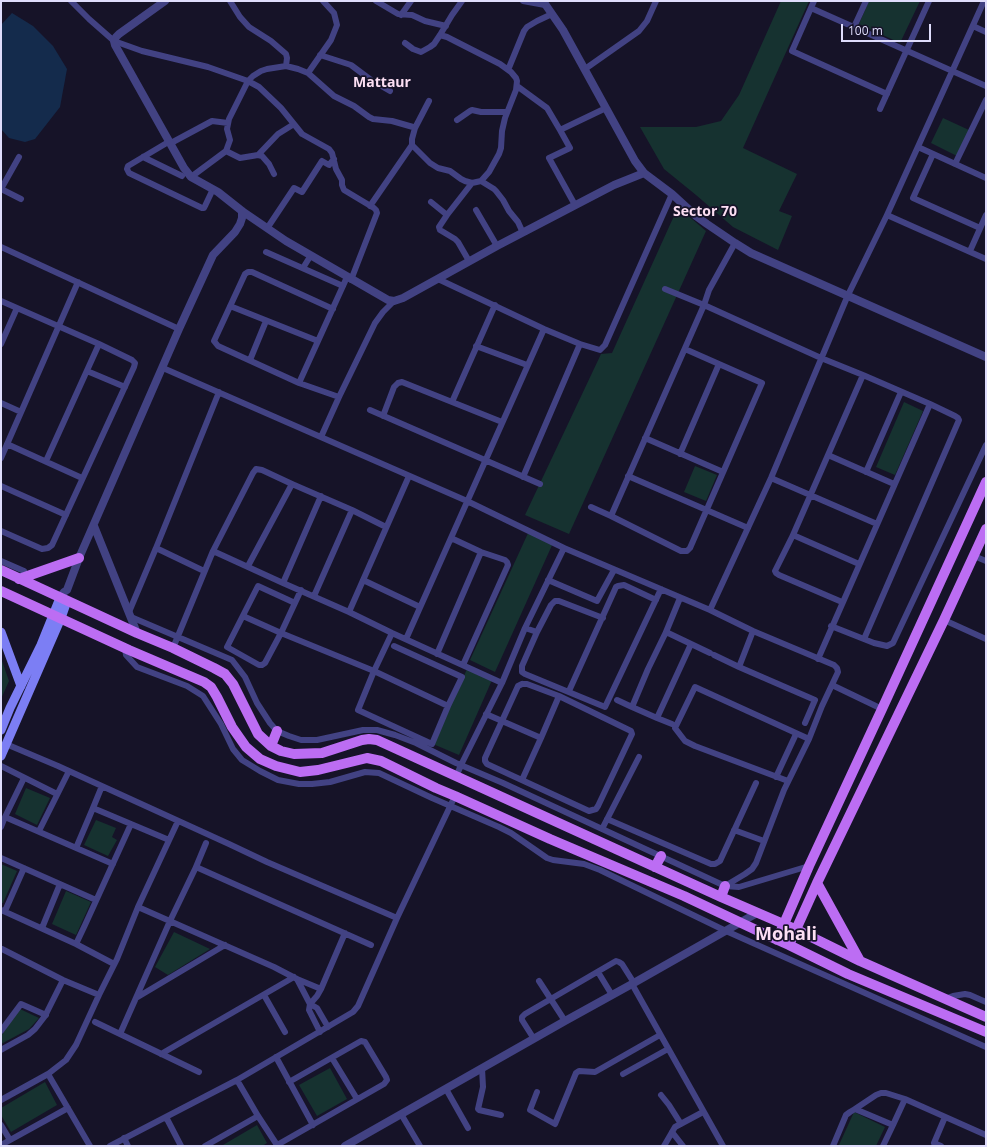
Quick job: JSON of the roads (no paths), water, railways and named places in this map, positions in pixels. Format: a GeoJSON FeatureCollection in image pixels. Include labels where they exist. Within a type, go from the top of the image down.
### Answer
{"type":"FeatureCollection","features":[{"type":"Feature","properties":{"kind":"main road"},"geometry":{"type":"LineString","coordinates":[[777,940],[809,866],[986,482]]}},
{"type":"Feature","properties":{"kind":"main road"},"geometry":{"type":"LineString","coordinates":[[789,944],[817,882],[944,620],[986,529]]}},
{"type":"Feature","properties":{"kind":"main road"},"geometry":{"type":"LineString","coordinates":[[22,575],[79,558]]}},
{"type":"Feature","properties":{"kind":"main road"},"geometry":{"type":"LineString","coordinates":[[1,570],[22,575],[137,633],[173,648],[225,674],[233,684],[258,734],[271,746],[281,752],[294,754],[322,753],[362,740],[377,740],[986,1017]]}},
{"type":"Feature","properties":{"kind":"main road"},"geometry":{"type":"LineString","coordinates":[[1,591],[125,648],[204,682],[211,687],[246,747],[260,759],[276,766],[300,772],[318,770],[367,758],[381,761],[436,788],[550,839],[684,896],[777,940],[789,944],[848,974],[986,1032]]}},
{"type":"Feature","properties":{"kind":"main road"},"geometry":{"type":"LineString","coordinates":[[1,756],[65,596]]}},
{"type":"Feature","properties":{"kind":"main road"},"geometry":{"type":"LineString","coordinates":[[1,730],[41,645],[57,617]]}},
{"type":"Feature","properties":{"kind":"main road"},"geometry":{"type":"LineString","coordinates":[[1,632],[21,686]]}},
{"type":"Feature","properties":{"kind":"main road"},"geometry":{"type":"LineString","coordinates":[[167,678],[170,668]]}},
{"type":"Feature","properties":{"kind":"main road"},"geometry":{"type":"LineString","coordinates":[[271,746],[277,731]]}},
{"type":"Feature","properties":{"kind":"main road"},"geometry":{"type":"LineString","coordinates":[[362,740],[367,758]]}},
{"type":"Feature","properties":{"kind":"main road"},"geometry":{"type":"LineString","coordinates":[[655,866],[660,856]]}},
{"type":"Feature","properties":{"kind":"main road"},"geometry":{"type":"LineString","coordinates":[[817,882],[860,961]]}},
{"type":"Feature","properties":{"kind":"main road"},"geometry":{"type":"LineString","coordinates":[[721,897],[725,886]]}},
{"type":"Feature","properties":{"kind":"street"},"geometry":{"type":"LineString","coordinates":[[71,1],[114,41],[142,51],[208,67],[248,81],[259,87],[288,115],[302,134],[330,149],[336,168],[342,180],[344,190],[376,210],[376,218],[299,383]]}},
{"type":"Feature","properties":{"kind":"street"},"geometry":{"type":"LineString","coordinates":[[114,41],[119,34],[165,1]]}},
{"type":"Feature","properties":{"kind":"street"},"geometry":{"type":"LineString","coordinates":[[230,1],[240,17],[249,27],[271,40],[286,54],[288,58],[286,66]]}},
{"type":"Feature","properties":{"kind":"street"},"geometry":{"type":"LineString","coordinates":[[308,73],[331,40],[337,25],[334,13],[323,1]]}},
{"type":"Feature","properties":{"kind":"street"},"geometry":{"type":"LineString","coordinates":[[376,1],[398,14],[412,15],[425,21],[446,26]]}},
{"type":"Feature","properties":{"kind":"street"},"geometry":{"type":"LineString","coordinates":[[402,15],[411,1]]}},
{"type":"Feature","properties":{"kind":"street"},"geometry":{"type":"LineString","coordinates":[[404,43],[421,52],[434,44],[462,1]]}},
{"type":"Feature","properties":{"kind":"street"},"geometry":{"type":"LineString","coordinates":[[523,1],[544,3],[563,30],[635,161],[644,173],[672,194],[696,216],[751,253],[986,357]]}},
{"type":"Feature","properties":{"kind":"street"},"geometry":{"type":"LineString","coordinates":[[585,69],[639,31],[647,22],[656,1]]}},
{"type":"Feature","properties":{"kind":"street"},"geometry":{"type":"LineString","coordinates":[[814,1],[792,51],[887,94]]}},
{"type":"Feature","properties":{"kind":"street"},"geometry":{"type":"LineString","coordinates":[[854,28],[866,1]]}},
{"type":"Feature","properties":{"kind":"street"},"geometry":{"type":"LineString","coordinates":[[880,109],[929,1]]}},
{"type":"Feature","properties":{"kind":"street"},"geometry":{"type":"LineString","coordinates":[[710,610],[771,478],[848,295],[918,148],[984,1]]}},
{"type":"Feature","properties":{"kind":"street"},"geometry":{"type":"LineString","coordinates":[[811,8],[986,86]]}},
{"type":"Feature","properties":{"kind":"street"},"geometry":{"type":"LineString","coordinates":[[508,70],[527,27],[552,14]]}},
{"type":"Feature","properties":{"kind":"street"},"geometry":{"type":"LineString","coordinates":[[973,26],[986,32]]}},
{"type":"Feature","properties":{"kind":"street"},"geometry":{"type":"LineString","coordinates":[[412,145],[438,168],[450,171],[461,179],[472,182],[481,180],[489,172],[500,154],[502,131],[507,112],[517,86],[516,78],[508,70],[490,59],[440,35]]}},
{"type":"Feature","properties":{"kind":"street"},"geometry":{"type":"LineString","coordinates":[[114,41],[184,168],[187,177]]}},
{"type":"Feature","properties":{"kind":"street"},"geometry":{"type":"LineString","coordinates":[[320,55],[351,65],[371,80],[390,91]]}},
{"type":"Feature","properties":{"kind":"street"},"geometry":{"type":"LineString","coordinates":[[187,177],[226,151],[230,140],[227,129],[231,114],[248,81],[253,76],[267,69],[286,66],[298,69],[308,73],[334,96],[354,106],[369,118],[397,122],[415,128]]}},
{"type":"Feature","properties":{"kind":"street"},"geometry":{"type":"LineString","coordinates":[[517,86],[547,108],[570,148],[548,158],[575,205]]}},
{"type":"Feature","properties":{"kind":"street"},"geometry":{"type":"LineString","coordinates":[[955,164],[986,100]]}},
{"type":"Feature","properties":{"kind":"street"},"geometry":{"type":"LineString","coordinates":[[370,206],[412,145],[415,128],[429,101]]}},
{"type":"Feature","properties":{"kind":"street"},"geometry":{"type":"LineString","coordinates":[[560,130],[606,108]]}},
{"type":"Feature","properties":{"kind":"street"},"geometry":{"type":"LineString","coordinates":[[457,120],[472,110],[481,112],[507,112]]}},
{"type":"Feature","properties":{"kind":"street"},"geometry":{"type":"LineString","coordinates":[[213,189],[204,208],[202,208],[129,173],[127,169],[128,166],[143,157],[212,121],[228,124]]}},
{"type":"Feature","properties":{"kind":"street"},"geometry":{"type":"LineString","coordinates":[[258,155],[278,134],[294,124]]}},
{"type":"Feature","properties":{"kind":"street"},"geometry":{"type":"LineString","coordinates":[[918,148],[986,178]]}},
{"type":"Feature","properties":{"kind":"street"},"geometry":{"type":"LineString","coordinates":[[226,151],[240,158],[258,155],[262,156],[267,161],[274,174]]}},
{"type":"Feature","properties":{"kind":"street"},"geometry":{"type":"LineString","coordinates":[[933,154],[913,198],[980,228]]}},
{"type":"Feature","properties":{"kind":"street"},"geometry":{"type":"LineString","coordinates":[[19,157],[1,189],[21,199]]}},
{"type":"Feature","properties":{"kind":"street"},"geometry":{"type":"LineString","coordinates":[[143,157],[213,189],[286,241],[388,300],[394,301]]}},
{"type":"Feature","properties":{"kind":"street"},"geometry":{"type":"LineString","coordinates":[[268,227],[294,188],[302,192],[322,161],[329,165],[334,159]]}},
{"type":"Feature","properties":{"kind":"street"},"geometry":{"type":"LineString","coordinates":[[321,437],[375,323],[394,301],[403,298],[523,232],[614,185],[644,173]]}},
{"type":"Feature","properties":{"kind":"street"},"geometry":{"type":"LineString","coordinates":[[481,180],[494,189],[500,196],[523,232]]}},
{"type":"Feature","properties":{"kind":"street"},"geometry":{"type":"LineString","coordinates":[[469,261],[458,242],[440,230],[439,227],[472,182]]}},
{"type":"Feature","properties":{"kind":"street"},"geometry":{"type":"LineString","coordinates":[[438,279],[544,329],[580,344],[600,350],[605,345],[672,194]]}},
{"type":"Feature","properties":{"kind":"street"},"geometry":{"type":"LineString","coordinates":[[431,202],[447,215]]}},
{"type":"Feature","properties":{"kind":"street"},"geometry":{"type":"LineString","coordinates":[[476,210],[497,246]]}},
{"type":"Feature","properties":{"kind":"street"},"geometry":{"type":"LineString","coordinates":[[65,596],[79,558],[213,255],[235,232],[242,218],[242,211]]}},
{"type":"Feature","properties":{"kind":"street"},"geometry":{"type":"LineString","coordinates":[[887,215],[986,259]]}},
{"type":"Feature","properties":{"kind":"street"},"geometry":{"type":"LineString","coordinates":[[970,251],[986,215]]}},
{"type":"Feature","properties":{"kind":"street"},"geometry":{"type":"LineString","coordinates":[[610,516],[710,290],[735,243]]}},
{"type":"Feature","properties":{"kind":"street"},"geometry":{"type":"LineString","coordinates":[[1,247],[179,329]]}},
{"type":"Feature","properties":{"kind":"street"},"geometry":{"type":"LineString","coordinates":[[266,252],[343,286]]}},
{"type":"Feature","properties":{"kind":"street"},"geometry":{"type":"LineString","coordinates":[[303,268],[310,255]]}},
{"type":"Feature","properties":{"kind":"street"},"geometry":{"type":"LineString","coordinates":[[333,309],[252,272],[248,272],[245,274],[214,341],[218,346],[299,383],[339,397]]}},
{"type":"Feature","properties":{"kind":"street"},"geometry":{"type":"LineString","coordinates":[[1,458],[78,282]]}},
{"type":"Feature","properties":{"kind":"street"},"geometry":{"type":"LineString","coordinates":[[665,289],[930,404],[955,416],[959,420],[864,639]]}},
{"type":"Feature","properties":{"kind":"street"},"geometry":{"type":"LineString","coordinates":[[1,301],[99,344],[132,360],[135,363],[52,545],[42,549],[1,531]]}},
{"type":"Feature","properties":{"kind":"street"},"geometry":{"type":"LineString","coordinates":[[452,402],[494,305]]}},
{"type":"Feature","properties":{"kind":"street"},"geometry":{"type":"LineString","coordinates":[[230,306],[318,341]]}},
{"type":"Feature","properties":{"kind":"street"},"geometry":{"type":"LineString","coordinates":[[1,344],[17,308]]}},
{"type":"Feature","properties":{"kind":"street"},"geometry":{"type":"LineString","coordinates":[[250,360],[266,321]]}},
{"type":"Feature","properties":{"kind":"street"},"geometry":{"type":"LineString","coordinates":[[406,639],[544,329]]}},
{"type":"Feature","properties":{"kind":"street"},"geometry":{"type":"LineString","coordinates":[[46,461],[99,344]]}},
{"type":"Feature","properties":{"kind":"street"},"geometry":{"type":"LineString","coordinates":[[523,477],[580,344]]}},
{"type":"Feature","properties":{"kind":"street"},"geometry":{"type":"LineString","coordinates":[[476,346],[527,365]]}},
{"type":"Feature","properties":{"kind":"street"},"geometry":{"type":"LineString","coordinates":[[591,507],[681,551],[687,551],[690,548],[762,383],[685,349]]}},
{"type":"Feature","properties":{"kind":"street"},"geometry":{"type":"LineString","coordinates":[[680,454],[719,364]]}},
{"type":"Feature","properties":{"kind":"street"},"geometry":{"type":"LineString","coordinates":[[163,368],[467,501],[564,548],[710,610],[752,631],[834,665],[838,672],[788,781],[756,863],[746,874],[725,886]]}},
{"type":"Feature","properties":{"kind":"street"},"geometry":{"type":"LineString","coordinates":[[87,371],[125,387]]}},
{"type":"Feature","properties":{"kind":"street"},"geometry":{"type":"LineString","coordinates":[[842,602],[776,574],[775,571],[864,375]]}},
{"type":"Feature","properties":{"kind":"street"},"geometry":{"type":"LineString","coordinates":[[383,416],[394,387],[398,383],[402,382],[502,422]]}},
{"type":"Feature","properties":{"kind":"street"},"geometry":{"type":"LineString","coordinates":[[130,614],[219,392]]}},
{"type":"Feature","properties":{"kind":"street"},"geometry":{"type":"LineString","coordinates":[[866,472],[901,392]]}},
{"type":"Feature","properties":{"kind":"street"},"geometry":{"type":"LineString","coordinates":[[1,403],[21,412]]}},
{"type":"Feature","properties":{"kind":"street"},"geometry":{"type":"LineString","coordinates":[[818,659],[831,626],[930,404]]}},
{"type":"Feature","properties":{"kind":"street"},"geometry":{"type":"LineString","coordinates":[[370,410],[540,484]]}},
{"type":"Feature","properties":{"kind":"street"},"geometry":{"type":"LineString","coordinates":[[645,438],[722,472]]}},
{"type":"Feature","properties":{"kind":"street"},"geometry":{"type":"LineString","coordinates":[[7,444],[82,478]]}},
{"type":"Feature","properties":{"kind":"street"},"geometry":{"type":"LineString","coordinates":[[831,626],[874,643],[887,646],[893,643],[986,445]]}},
{"type":"Feature","properties":{"kind":"street"},"geometry":{"type":"LineString","coordinates":[[828,455],[894,484]]}},
{"type":"Feature","properties":{"kind":"street"},"geometry":{"type":"LineString","coordinates":[[173,648],[213,551],[252,473],[256,470],[262,470],[352,510],[386,527]]}},
{"type":"Feature","properties":{"kind":"street"},"geometry":{"type":"LineString","coordinates":[[349,612],[409,476]]}},
{"type":"Feature","properties":{"kind":"street"},"geometry":{"type":"LineString","coordinates":[[628,476],[748,528]]}},
{"type":"Feature","properties":{"kind":"street"},"geometry":{"type":"LineString","coordinates":[[771,478],[877,524]]}},
{"type":"Feature","properties":{"kind":"street"},"geometry":{"type":"LineString","coordinates":[[248,566],[292,484]]}},
{"type":"Feature","properties":{"kind":"street"},"geometry":{"type":"LineString","coordinates":[[1,486],[66,515]]}},
{"type":"Feature","properties":{"kind":"street"},"geometry":{"type":"LineString","coordinates":[[283,583],[321,496]]}},
{"type":"Feature","properties":{"kind":"street"},"geometry":{"type":"LineString","coordinates":[[314,596],[352,510]]}},
{"type":"Feature","properties":{"kind":"street"},"geometry":{"type":"LineString","coordinates":[[94,526],[137,633]]}},
{"type":"Feature","properties":{"kind":"street"},"geometry":{"type":"LineString","coordinates":[[792,535],[859,564]]}},
{"type":"Feature","properties":{"kind":"street"},"geometry":{"type":"LineString","coordinates":[[451,538],[481,552],[505,560],[508,565],[463,665]]}},
{"type":"Feature","properties":{"kind":"street"},"geometry":{"type":"LineString","coordinates":[[156,548],[204,571]]}},
{"type":"Feature","properties":{"kind":"street"},"geometry":{"type":"LineString","coordinates":[[456,777],[502,683],[525,628],[564,548]]}},
{"type":"Feature","properties":{"kind":"street"},"geometry":{"type":"LineString","coordinates":[[213,551],[502,683]]}},
{"type":"Feature","properties":{"kind":"street"},"geometry":{"type":"LineString","coordinates":[[437,654],[481,552]]}},
{"type":"Feature","properties":{"kind":"street"},"geometry":{"type":"LineString","coordinates":[[974,556],[986,561]]}},
{"type":"Feature","properties":{"kind":"street"},"geometry":{"type":"LineString","coordinates":[[1,561],[22,575]]}},
{"type":"Feature","properties":{"kind":"street"},"geometry":{"type":"LineString","coordinates":[[548,580],[597,602],[614,570]]}},
{"type":"Feature","properties":{"kind":"street"},"geometry":{"type":"LineString","coordinates":[[363,580],[420,607]]}},
{"type":"Feature","properties":{"kind":"street"},"geometry":{"type":"LineString","coordinates":[[569,691],[616,588],[624,585],[656,600]]}},
{"type":"Feature","properties":{"kind":"street"},"geometry":{"type":"LineString","coordinates":[[295,603],[258,586],[227,646],[259,665],[265,663],[281,633],[295,603],[301,590]]}},
{"type":"Feature","properties":{"kind":"street"},"geometry":{"type":"LineString","coordinates":[[603,618],[559,601],[555,601],[550,605],[537,632],[522,666],[522,672],[605,707],[661,589]]}},
{"type":"Feature","properties":{"kind":"street"},"geometry":{"type":"LineString","coordinates":[[632,707],[680,598]]}},
{"type":"Feature","properties":{"kind":"street"},"geometry":{"type":"LineString","coordinates":[[130,614],[178,637],[232,660],[245,677],[257,703],[270,723],[277,731],[289,736],[301,740],[317,740],[363,730],[377,730],[395,735],[416,743],[725,886],[739,887],[809,866]]}},
{"type":"Feature","properties":{"kind":"street"},"geometry":{"type":"LineString","coordinates":[[242,616],[374,671],[448,706]]}},
{"type":"Feature","properties":{"kind":"street"},"geometry":{"type":"LineString","coordinates":[[944,620],[986,639]]}},
{"type":"Feature","properties":{"kind":"street"},"geometry":{"type":"LineString","coordinates":[[525,628],[537,632]]}},
{"type":"Feature","properties":{"kind":"street"},"geometry":{"type":"LineString","coordinates":[[739,666],[752,631]]}},
{"type":"Feature","properties":{"kind":"street"},"geometry":{"type":"LineString","coordinates":[[666,632],[815,700],[805,723]]}},
{"type":"Feature","properties":{"kind":"street"},"geometry":{"type":"LineString","coordinates":[[392,633],[358,710],[432,744],[462,677],[394,646]]}},
{"type":"Feature","properties":{"kind":"street"},"geometry":{"type":"LineString","coordinates":[[657,718],[690,644]]}},
{"type":"Feature","properties":{"kind":"street"},"geometry":{"type":"LineString","coordinates":[[125,648],[126,655],[137,667],[187,686],[203,696],[221,724],[233,749],[242,760],[278,780],[299,784],[312,784],[330,782],[365,772],[379,773],[511,833],[547,858],[575,862],[592,867],[726,931],[986,1047]]}},
{"type":"Feature","properties":{"kind":"street"},"geometry":{"type":"LineString","coordinates":[[527,684],[559,696],[631,731],[632,734],[598,806],[593,811],[589,811],[487,764],[485,761],[485,758],[518,686],[527,684]]}},
{"type":"Feature","properties":{"kind":"street"},"geometry":{"type":"LineString","coordinates":[[832,685],[882,709]]}},
{"type":"Feature","properties":{"kind":"street"},"geometry":{"type":"LineString","coordinates":[[788,781],[689,744],[675,728],[695,687],[808,740]]}},
{"type":"Feature","properties":{"kind":"street"},"geometry":{"type":"LineString","coordinates":[[522,780],[559,696]]}},
{"type":"Feature","properties":{"kind":"street"},"geometry":{"type":"LineString","coordinates":[[617,700],[672,724]]}},
{"type":"Feature","properties":{"kind":"street"},"geometry":{"type":"LineString","coordinates":[[486,714],[541,738]]}},
{"type":"Feature","properties":{"kind":"street"},"geometry":{"type":"LineString","coordinates":[[778,778],[799,735]]}},
{"type":"Feature","properties":{"kind":"street"},"geometry":{"type":"LineString","coordinates":[[6,744],[178,820],[267,862],[397,918]]}},
{"type":"Feature","properties":{"kind":"street"},"geometry":{"type":"LineString","coordinates":[[602,829],[639,757]]}},
{"type":"Feature","properties":{"kind":"street"},"geometry":{"type":"LineString","coordinates":[[1,766],[57,794]]}},
{"type":"Feature","properties":{"kind":"street"},"geometry":{"type":"LineString","coordinates":[[39,831],[69,771]]}},
{"type":"Feature","properties":{"kind":"street"},"geometry":{"type":"LineString","coordinates":[[1,827],[24,778]]}},
{"type":"Feature","properties":{"kind":"street"},"geometry":{"type":"LineString","coordinates":[[608,819],[711,864],[715,864],[720,861],[756,783]]}},
{"type":"Feature","properties":{"kind":"street"},"geometry":{"type":"LineString","coordinates":[[76,848],[102,786]]}},
{"type":"Feature","properties":{"kind":"street"},"geometry":{"type":"LineString","coordinates":[[110,1146],[236,1080],[353,1012],[358,1006],[397,918],[455,796]]}},
{"type":"Feature","properties":{"kind":"street"},"geometry":{"type":"LineString","coordinates":[[93,808],[169,840]]}},
{"type":"Feature","properties":{"kind":"street"},"geometry":{"type":"LineString","coordinates":[[5,817],[113,864]]}},
{"type":"Feature","properties":{"kind":"street"},"geometry":{"type":"LineString","coordinates":[[1,1100],[48,1074],[69,1056],[76,1045],[178,820]]}},
{"type":"Feature","properties":{"kind":"street"},"geometry":{"type":"LineString","coordinates":[[612,833],[616,822]]}},
{"type":"Feature","properties":{"kind":"street"},"geometry":{"type":"LineString","coordinates":[[76,944],[131,824]]}},
{"type":"Feature","properties":{"kind":"street"},"geometry":{"type":"LineString","coordinates":[[734,830],[764,841]]}},
{"type":"Feature","properties":{"kind":"street"},"geometry":{"type":"LineString","coordinates":[[120,1034],[206,843]]}},
{"type":"Feature","properties":{"kind":"street"},"geometry":{"type":"LineString","coordinates":[[1,858],[96,900]]}},
{"type":"Feature","properties":{"kind":"street"},"geometry":{"type":"LineString","coordinates":[[196,867],[371,945]]}},
{"type":"Feature","properties":{"kind":"street"},"geometry":{"type":"LineString","coordinates":[[24,868],[3,910],[76,944],[114,964]]}},
{"type":"Feature","properties":{"kind":"street"},"geometry":{"type":"LineString","coordinates":[[42,928],[60,884]]}},
{"type":"Feature","properties":{"kind":"street"},"geometry":{"type":"LineString","coordinates":[[138,907],[321,989]]}},
{"type":"Feature","properties":{"kind":"street"},"geometry":{"type":"LineString","coordinates":[[345,1146],[757,913]]}},
{"type":"Feature","properties":{"kind":"street"},"geometry":{"type":"LineString","coordinates":[[320,1032],[309,1010],[310,1004],[321,989],[345,933]]}},
{"type":"Feature","properties":{"kind":"street"},"geometry":{"type":"LineString","coordinates":[[136,998],[225,945]]}},
{"type":"Feature","properties":{"kind":"street"},"geometry":{"type":"LineString","coordinates":[[2,949],[63,980],[99,995]]}},
{"type":"Feature","properties":{"kind":"street"},"geometry":{"type":"LineString","coordinates":[[534,1039],[522,1020],[522,1017],[525,1014],[616,961],[619,962],[622,964],[723,1146]]}},
{"type":"Feature","properties":{"kind":"street"},"geometry":{"type":"LineString","coordinates":[[598,972],[612,995]]}},
{"type":"Feature","properties":{"kind":"street"},"geometry":{"type":"LineString","coordinates":[[296,978],[310,1004],[317,1008],[328,1027]]}},
{"type":"Feature","properties":{"kind":"street"},"geometry":{"type":"LineString","coordinates":[[161,1054],[264,994],[296,978]]}},
{"type":"Feature","properties":{"kind":"street"},"geometry":{"type":"LineString","coordinates":[[1,1050],[28,1035],[34,1029],[46,1015],[63,980]]}},
{"type":"Feature","properties":{"kind":"street"},"geometry":{"type":"LineString","coordinates":[[539,981],[565,1021]]}},
{"type":"Feature","properties":{"kind":"street"},"geometry":{"type":"LineString","coordinates":[[264,994],[285,1032]]}},
{"type":"Feature","properties":{"kind":"street"},"geometry":{"type":"LineString","coordinates":[[945,999],[965,994],[986,1002]]}},
{"type":"Feature","properties":{"kind":"street"},"geometry":{"type":"LineString","coordinates":[[1,1031],[21,1004],[46,1015]]}},
{"type":"Feature","properties":{"kind":"street"},"geometry":{"type":"LineString","coordinates":[[95,1022],[199,1072]]}},
{"type":"Feature","properties":{"kind":"street"},"geometry":{"type":"LineString","coordinates":[[537,1092],[530,1110],[555,1124],[576,1073],[581,1070],[595,1072],[660,1034]]}},
{"type":"Feature","properties":{"kind":"street"},"geometry":{"type":"LineString","coordinates":[[236,1080],[276,1146],[384,1084],[387,1080],[365,1042],[361,1041],[289,1082]]}},
{"type":"Feature","properties":{"kind":"street"},"geometry":{"type":"LineString","coordinates":[[623,1074],[668,1049]]}},
{"type":"Feature","properties":{"kind":"street"},"geometry":{"type":"LineString","coordinates":[[276,1057],[313,1125]]}},
{"type":"Feature","properties":{"kind":"street"},"geometry":{"type":"LineString","coordinates":[[332,1058],[357,1099]]}},
{"type":"Feature","properties":{"kind":"street"},"geometry":{"type":"LineString","coordinates":[[482,1068],[483,1087],[478,1110],[502,1115]]}},
{"type":"Feature","properties":{"kind":"street"},"geometry":{"type":"LineString","coordinates":[[48,1074],[90,1146]]}},
{"type":"Feature","properties":{"kind":"street"},"geometry":{"type":"LineString","coordinates":[[446,1089],[468,1128]]}},
{"type":"Feature","properties":{"kind":"street"},"geometry":{"type":"LineString","coordinates":[[833,1146],[846,1115],[881,1093],[905,1099],[986,1135]]}},
{"type":"Feature","properties":{"kind":"street"},"geometry":{"type":"LineString","coordinates":[[661,1096],[669,1105],[681,1124]]}},
{"type":"Feature","properties":{"kind":"street"},"geometry":{"type":"LineString","coordinates":[[883,1146],[905,1099]]}},
{"type":"Feature","properties":{"kind":"street"},"geometry":{"type":"LineString","coordinates":[[1,1144],[68,1108]]}},
{"type":"Feature","properties":{"kind":"street"},"geometry":{"type":"LineString","coordinates":[[855,1109],[893,1125]]}},
{"type":"Feature","properties":{"kind":"street"},"geometry":{"type":"LineString","coordinates":[[664,1146],[675,1127],[703,1112]]}},
{"type":"Feature","properties":{"kind":"street"},"geometry":{"type":"LineString","coordinates":[[401,1114],[420,1146]]}},
{"type":"Feature","properties":{"kind":"street"},"geometry":{"type":"LineString","coordinates":[[205,1146],[258,1116]]}},
{"type":"Feature","properties":{"kind":"street"},"geometry":{"type":"LineString","coordinates":[[166,1117],[181,1146]]}},
{"type":"Feature","properties":{"kind":"street"},"geometry":{"type":"LineString","coordinates":[[941,1146],[934,1145],[945,1117]]}},
{"type":"Feature","properties":{"kind":"street"},"geometry":{"type":"LineString","coordinates":[[1,1125],[10,1140]]}},
{"type":"Feature","properties":{"kind":"street"},"geometry":{"type":"LineString","coordinates":[[672,1132],[682,1146]]}},
{"type":"Feature","properties":{"kind":"street"},"geometry":{"type":"LineString","coordinates":[[124,1138],[128,1146]]}},
{"type":"Feature","properties":{"kind":"water"},"geometry":{"type":"Polygon","coordinates":[[[12,13],[33,26],[53,46],[67,69],[60,107],[35,139],[25,142],[9,138],[1,129],[1,25],[12,13]]]}},
{"type":"Feature","properties":{"kind":"district","name":"Mattaur"},"geometry":{"type":"Point","coordinates":[382,83]}},
{"type":"Feature","properties":{"kind":"district","name":"Sector 70"},"geometry":{"type":"Point","coordinates":[705,212]}},
{"type":"Feature","properties":{"kind":"district","name":"Mohali"},"geometry":{"type":"Point","coordinates":[786,935]}}]}
